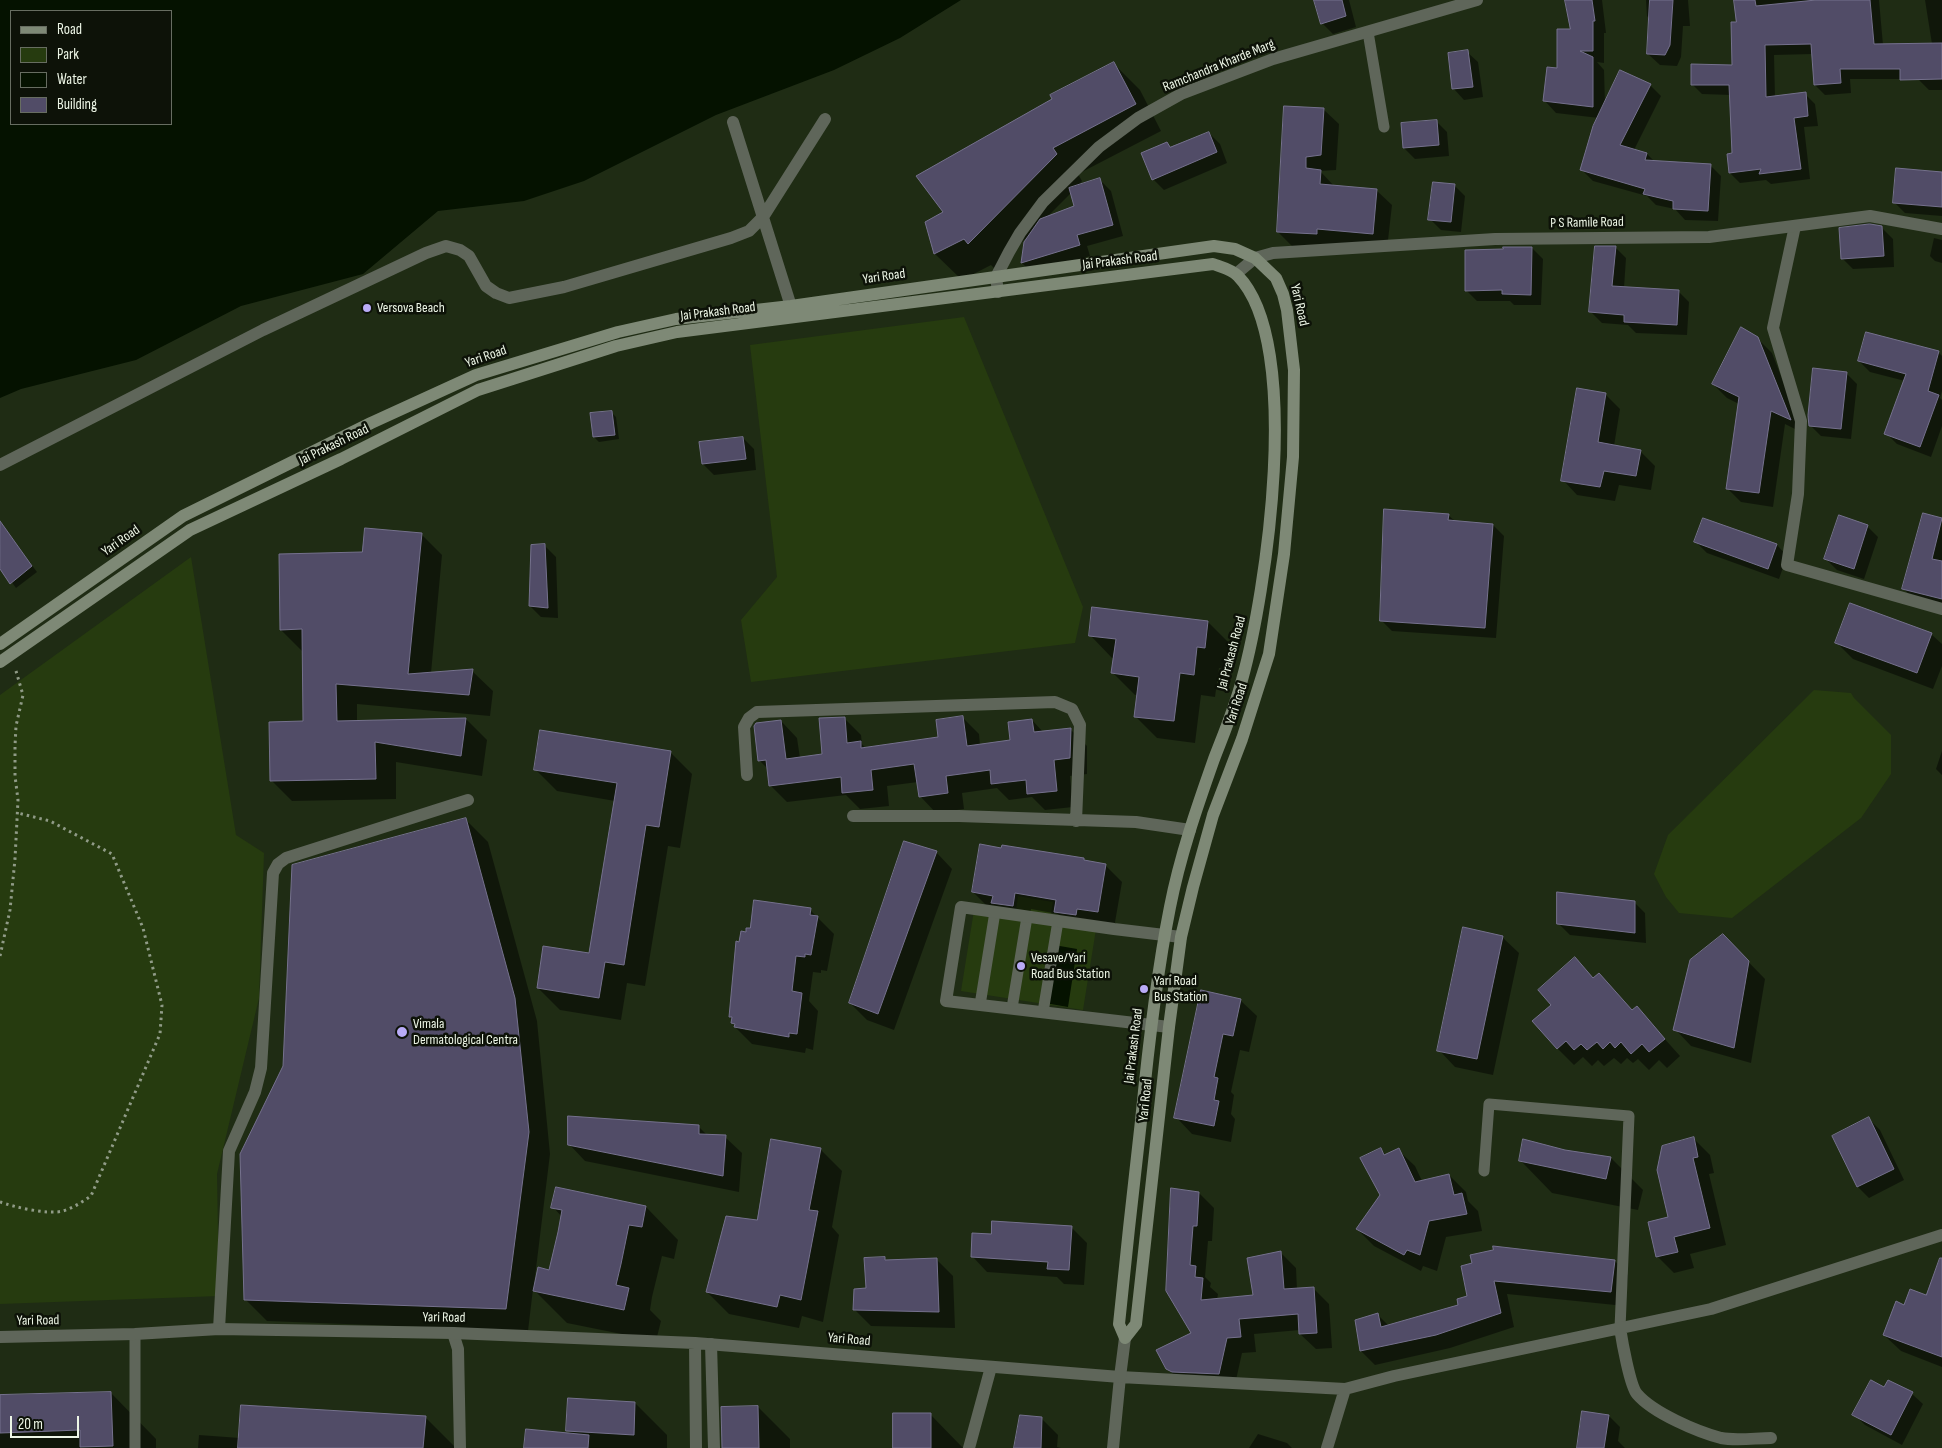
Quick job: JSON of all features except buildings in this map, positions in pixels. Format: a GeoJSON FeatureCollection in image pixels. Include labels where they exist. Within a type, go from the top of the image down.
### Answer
{"type":"FeatureCollection","features":[{"type":"Feature","properties":{"kind":"main road","name":"Yari Road"},"geometry":{"type":"LineString","coordinates":[[0,644],[183,516],[372,423],[476,375],[618,332],[676,319],[791,306],[1214,246],[1235,249],[1255,258],[1276,278],[1283,294],[1288,310],[1294,370],[1293,457],[1284,554],[1269,654],[1242,739],[1213,815],[1181,937],[1169,1027],[1136,1324],[1125,1338]]}},
{"type":"Feature","properties":{"kind":"main road","name":"Jai Prakash Road"},"geometry":{"type":"LineString","coordinates":[[0,662],[190,530],[341,459],[478,390],[616,346],[677,332],[1213,264],[1236,274],[1254,302],[1264,333],[1272,376],[1275,452],[1269,535],[1258,613],[1242,682],[1202,792],[1170,906],[1151,1025],[1119,1324],[1125,1338]]}},
{"type":"Feature","properties":{"kind":"street","name":"Ramchandra Kharde Marg"},"geometry":{"type":"LineString","coordinates":[[996,277],[1020,233],[1043,202],[1099,147],[1138,118],[1181,94],[1273,59],[1477,0]]}},
{"type":"Feature","properties":{"kind":"street"},"geometry":{"type":"LineString","coordinates":[[0,465],[264,330],[426,253],[446,246],[460,250],[469,256],[486,286],[496,293],[509,298],[564,287],[732,238],[749,231],[763,217],[825,120]]}},
{"type":"Feature","properties":{"kind":"street"},"geometry":{"type":"LineString","coordinates":[[733,122],[794,318]]}},
{"type":"Feature","properties":{"kind":"street","name":"P S Ramile Road"},"geometry":{"type":"LineString","coordinates":[[1236,274],[1255,258],[1273,253],[1494,239],[1709,237],[1870,216],[1942,229]]}},
{"type":"Feature","properties":{"kind":"street"},"geometry":{"type":"LineString","coordinates":[[1796,226],[1773,328],[1801,421],[1798,494],[1787,565],[1942,609]]}},
{"type":"Feature","properties":{"kind":"street"},"geometry":{"type":"LineString","coordinates":[[996,277],[998,292]]}},
{"type":"Feature","properties":{"kind":"street"},"geometry":{"type":"LineString","coordinates":[[747,775],[744,727],[748,718],[757,712],[1055,702],[1072,709],[1080,725],[1076,820]]}},
{"type":"Feature","properties":{"kind":"street"},"geometry":{"type":"LineString","coordinates":[[219,1329],[229,1151],[255,1092],[261,1068],[273,872],[278,864],[286,858],[468,800]]}},
{"type":"Feature","properties":{"kind":"street"},"geometry":{"type":"LineString","coordinates":[[853,816],[959,816],[1136,822],[1190,830]]}},
{"type":"Feature","properties":{"kind":"street"},"geometry":{"type":"LineString","coordinates":[[1169,1027],[946,1001],[961,907],[1181,937]]}},
{"type":"Feature","properties":{"kind":"street"},"geometry":{"type":"LineString","coordinates":[[1114,1448],[1120,1378],[1345,1389],[1394,1376],[1711,1309],[1942,1235]]}},
{"type":"Feature","properties":{"kind":"street"},"geometry":{"type":"LineString","coordinates":[[1620,1328],[1636,1394],[1662,1414],[1688,1426],[1723,1438],[1771,1438]]}},
{"type":"Feature","properties":{"kind":"street","name":"Yari Road"},"geometry":{"type":"LineString","coordinates":[[0,1336],[135,1334],[219,1329],[453,1333],[711,1344],[1120,1378],[1125,1338]]}},
{"type":"Feature","properties":{"kind":"street"},"geometry":{"type":"LineString","coordinates":[[453,1333],[458,1349],[460,1448]]}},
{"type":"Feature","properties":{"kind":"street"},"geometry":{"type":"LineString","coordinates":[[695,1343],[696,1448]]}},
{"type":"Feature","properties":{"kind":"street"},"geometry":{"type":"LineString","coordinates":[[711,1344],[714,1448]]}},
{"type":"Feature","properties":{"kind":"street"},"geometry":{"type":"LineString","coordinates":[[970,1448],[990,1367]]}},
{"type":"Feature","properties":{"kind":"street"},"geometry":{"type":"LineString","coordinates":[[1327,1448],[1345,1389]]}},
{"type":"Feature","properties":{"kind":"lane"},"geometry":{"type":"LineString","coordinates":[[1368,32],[1384,128]]}},
{"type":"Feature","properties":{"kind":"lane"},"geometry":{"type":"LineString","coordinates":[[980,1005],[995,912]]}},
{"type":"Feature","properties":{"kind":"lane"},"geometry":{"type":"LineString","coordinates":[[1012,1008],[1027,917]]}},
{"type":"Feature","properties":{"kind":"lane"},"geometry":{"type":"LineString","coordinates":[[1043,1012],[1058,921]]}},
{"type":"Feature","properties":{"kind":"lane"},"geometry":{"type":"LineString","coordinates":[[1484,1171],[1489,1104],[1629,1116],[1620,1328]]}},
{"type":"Feature","properties":{"kind":"lane"},"geometry":{"type":"LineString","coordinates":[[135,1334],[135,1448]]}},
{"type":"Feature","properties":{"kind":"path"},"geometry":{"type":"LineString","coordinates":[[0,956],[10,910],[15,859],[18,813],[15,746],[16,726],[23,695],[11,654]]}},
{"type":"Feature","properties":{"kind":"path"},"geometry":{"type":"LineString","coordinates":[[0,1202],[17,1208],[60,1212],[73,1207],[91,1196],[160,1034],[162,1005],[142,928],[112,854],[50,821],[18,813]]}},
{"type":"Feature","properties":{"kind":"green space"},"geometry":{"type":"Polygon","coordinates":[[[964,317],[1083,607],[1075,643],[751,682],[741,620],[777,577],[750,345],[964,317]]]}},
{"type":"Feature","properties":{"kind":"green space"},"geometry":{"type":"Polygon","coordinates":[[[191,557],[236,835],[264,853],[259,998],[217,1174],[219,1296],[0,1304],[0,695],[191,557]]]}},
{"type":"Feature","properties":{"kind":"green space"},"geometry":{"type":"Polygon","coordinates":[[[1814,690],[1851,693],[1891,735],[1891,774],[1861,818],[1732,918],[1679,913],[1666,897],[1654,874],[1668,835],[1814,690]]]}},
{"type":"Feature","properties":{"kind":"green space"},"geometry":{"type":"Polygon","coordinates":[[[1018,896],[1053,902],[1051,915],[1097,923],[1083,1010],[961,991],[975,904],[1016,910],[1018,896]]]}},
{"type":"Feature","properties":{"kind":"water"},"geometry":{"type":"Polygon","coordinates":[[[0,0],[961,0],[900,38],[834,70],[716,115],[584,181],[524,201],[438,211],[363,274],[241,306],[136,360],[21,389],[0,398],[0,0]]]}},
{"type":"Feature","properties":{"kind":"water"},"geometry":{"type":"Polygon","coordinates":[[[1054,945],[1077,949],[1068,1007],[1045,1003],[1054,945]]]}},
{"type":"Feature","properties":{"kind":"place","name":"Versova Beach"},"geometry":{"type":"Point","coordinates":[367,308]}},
{"type":"Feature","properties":{"kind":"place","name":"Vesave/Yari Road Bus Station"},"geometry":{"type":"Point","coordinates":[1021,966]}},
{"type":"Feature","properties":{"kind":"place","name":"Yari Road Bus Station"},"geometry":{"type":"Point","coordinates":[1144,989]}},
{"type":"Feature","properties":{"kind":"place","name":"Vimala Dermatological Centra"},"geometry":{"type":"Point","coordinates":[402,1032]}}]}
